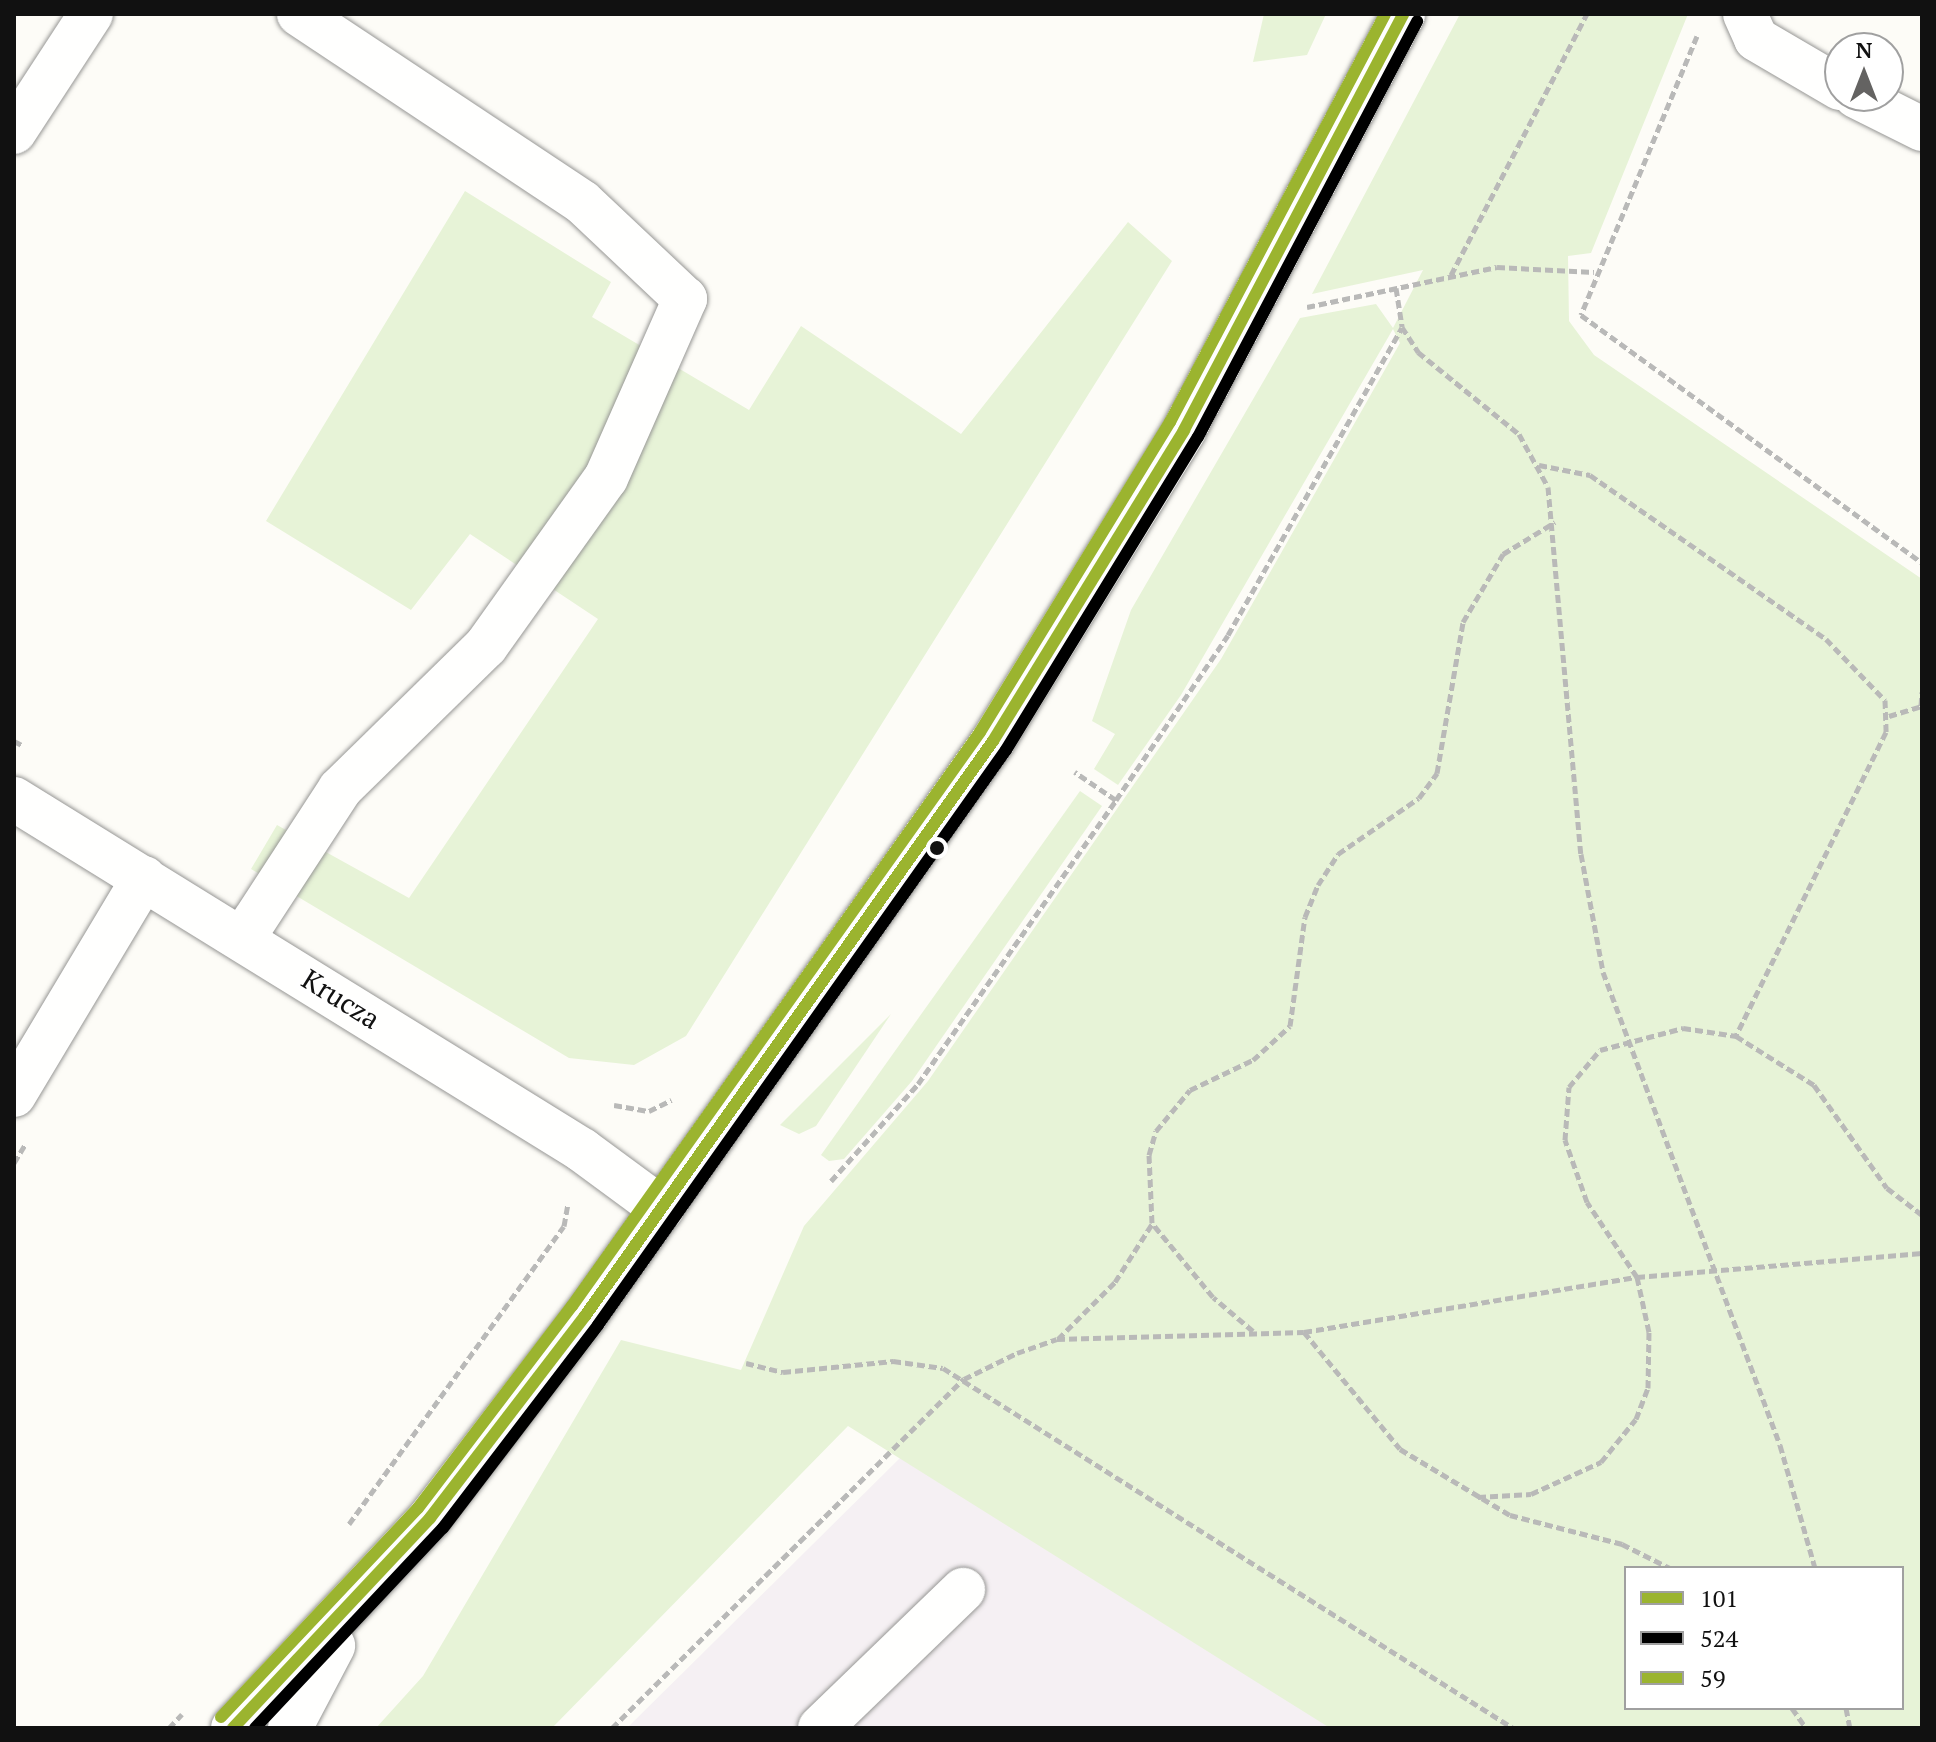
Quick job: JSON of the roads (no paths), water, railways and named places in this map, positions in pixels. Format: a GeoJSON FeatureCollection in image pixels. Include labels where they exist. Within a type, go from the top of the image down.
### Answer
{"type":"FeatureCollection","features":[{"type":"Feature","properties":{"kind":"street"},"geometry":{"type":"LineString","coordinates":[[14,132],[91,14]]}},
{"type":"Feature","properties":{"kind":"street"},"geometry":{"type":"LineString","coordinates":[[243,938],[340,789],[486,646],[606,478],[685,299],[582,202],[299,14]]}},
{"type":"Feature","properties":{"kind":"street"},"geometry":{"type":"LineString","coordinates":[[233,1728],[353,1608],[430,1518],[662,1209],[993,741],[1243,320],[1403,14]]}},
{"type":"Feature","properties":{"kind":"street"},"geometry":{"type":"LineString","coordinates":[[1745,15],[1756,39],[1824,79]]}},
{"type":"Feature","properties":{"kind":"street"},"geometry":{"type":"LineString","coordinates":[[1888,112],[1922,129]]}},
{"type":"Feature","properties":{"kind":"street","name":"Krucza"},"geometry":{"type":"LineString","coordinates":[[14,799],[582,1150],[662,1209]]}},
{"type":"Feature","properties":{"kind":"street"},"geometry":{"type":"LineString","coordinates":[[14,1095],[144,878]]}},
{"type":"Feature","properties":{"kind":"street"},"geometry":{"type":"LineString","coordinates":[[820,1728],[963,1590]]}},
{"type":"Feature","properties":{"kind":"street"},"geometry":{"type":"LineString","coordinates":[[290,1728],[353,1608]]}}]}
